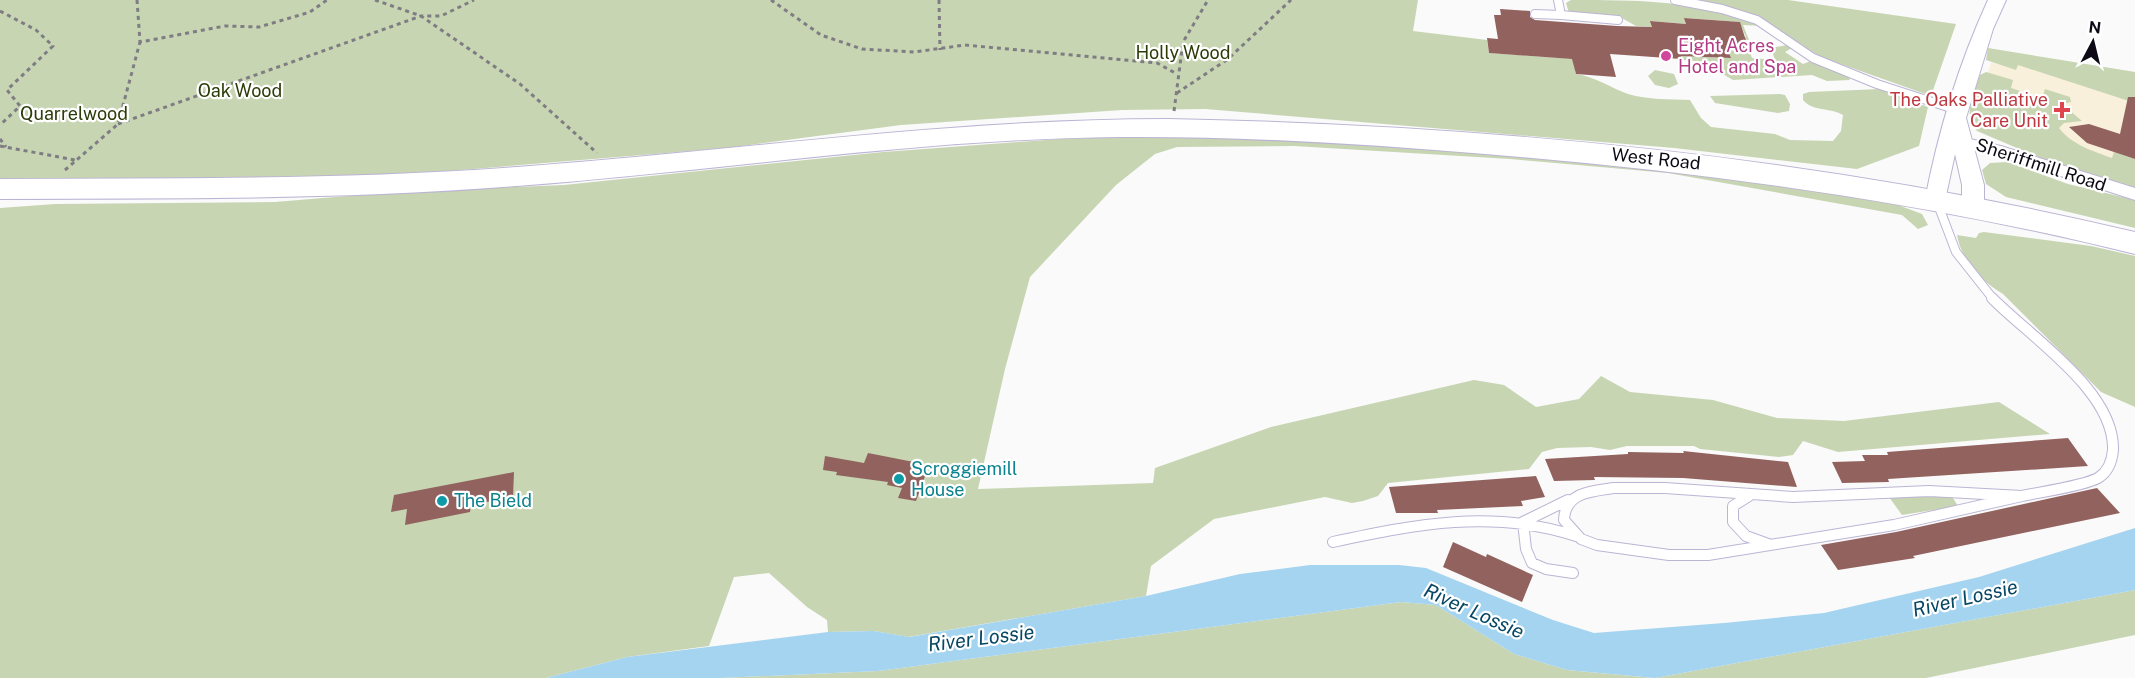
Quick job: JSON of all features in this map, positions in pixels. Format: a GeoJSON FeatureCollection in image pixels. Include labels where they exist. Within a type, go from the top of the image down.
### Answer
{"type":"FeatureCollection","features":[{"type":"Feature","properties":{"kind":"highway","name":"West Road"},"geometry":{"type":"LineString","coordinates":[[0,189],[272,189],[412,184],[614,169],[882,142],[1061,129],[1171,127],[1285,130],[1677,160],[1936,200],[2135,243]]}},
{"type":"Feature","properties":{"kind":"street"},"geometry":{"type":"LineString","coordinates":[[1936,200],[1954,140],[1956,114],[1984,29],[1997,0]]}},
{"type":"Feature","properties":{"kind":"street"},"geometry":{"type":"LineString","coordinates":[[1954,140],[1973,185],[1973,207]]}},
{"type":"Feature","properties":{"kind":"street","name":"Sheriffmill Road"},"geometry":{"type":"LineString","coordinates":[[1954,140],[2006,151],[2060,173],[2135,194]]}},
{"type":"Feature","properties":{"kind":"lane"},"geometry":{"type":"LineString","coordinates":[[1557,0],[1561,15]]}},
{"type":"Feature","properties":{"kind":"lane"},"geometry":{"type":"LineString","coordinates":[[1675,0],[1748,16],[1765,24],[1813,58],[1956,114]]}},
{"type":"Feature","properties":{"kind":"lane"},"geometry":{"type":"LineString","coordinates":[[1535,14],[1618,20]]}},
{"type":"Feature","properties":{"kind":"lane"},"geometry":{"type":"LineString","coordinates":[[1333,542],[1417,526],[1478,521],[1523,522],[1548,525],[1614,548],[1669,555],[1707,555],[1776,546],[1894,525],[2097,479],[2105,475],[2111,467],[2113,456],[2109,428],[2101,407],[2091,394],[1966,268],[1946,238],[1936,200]]}},
{"type":"Feature","properties":{"kind":"lane"},"geometry":{"type":"LineString","coordinates":[[1523,522],[1573,497],[1598,491],[1689,488],[1792,497],[1957,491],[2022,496]]}},
{"type":"Feature","properties":{"kind":"lane"},"geometry":{"type":"LineString","coordinates":[[1750,495],[1733,506],[1731,515],[1733,522],[1753,540],[1776,546]]}},
{"type":"Feature","properties":{"kind":"lane"},"geometry":{"type":"LineString","coordinates":[[1573,497],[1566,506],[1564,520],[1581,538]]}},
{"type":"Feature","properties":{"kind":"lane"},"geometry":{"type":"LineString","coordinates":[[1523,522],[1525,555],[1530,563],[1538,567],[1573,573]]}},
{"type":"Feature","properties":{"kind":"path"},"geometry":{"type":"LineString","coordinates":[[118,124],[140,42],[137,0]]}},
{"type":"Feature","properties":{"kind":"path"},"geometry":{"type":"LineString","coordinates":[[140,42],[225,26],[259,27],[310,12],[327,0]]}},
{"type":"Feature","properties":{"kind":"path"},"geometry":{"type":"LineString","coordinates":[[375,0],[421,16],[520,84],[614,169]]}},
{"type":"Feature","properties":{"kind":"path"},"geometry":{"type":"LineString","coordinates":[[59,175],[118,124],[421,16],[441,16],[474,0]]}},
{"type":"Feature","properties":{"kind":"path"},"geometry":{"type":"LineString","coordinates":[[771,0],[829,39],[886,53],[940,51],[965,45],[1157,63],[1177,74]]}},
{"type":"Feature","properties":{"kind":"path"},"geometry":{"type":"LineString","coordinates":[[939,0],[940,51]]}},
{"type":"Feature","properties":{"kind":"path"},"geometry":{"type":"LineString","coordinates":[[1171,127],[1183,42],[1208,0]]}},
{"type":"Feature","properties":{"kind":"path"},"geometry":{"type":"LineString","coordinates":[[1177,93],[1228,59],[1291,0]]}},
{"type":"Feature","properties":{"kind":"path"},"geometry":{"type":"LineString","coordinates":[[0,11],[36,30],[53,46],[7,90],[20,106],[0,125]]}},
{"type":"Feature","properties":{"kind":"path"},"geometry":{"type":"LineString","coordinates":[[0,139],[6,147]]}},
{"type":"Feature","properties":{"kind":"path"},"geometry":{"type":"LineString","coordinates":[[0,146],[75,160]]}},
{"type":"Feature","properties":{"kind":"shaded area","name":"The Oaks Palliative Care Unit"},"geometry":{"type":"Polygon","coordinates":[[[1991,63],[2135,72],[2135,178],[1994,128],[1987,75],[1991,63]]]}},
{"type":"Feature","properties":{"kind":"green space","name":"Oak Wood"},"geometry":{"type":"Polygon","coordinates":[[[0,0],[1418,0],[1413,31],[1487,40],[1489,53],[1575,59],[1578,71],[1575,71],[1576,74],[1628,94],[1690,100],[1701,118],[1711,127],[1775,134],[1790,140],[1833,141],[1841,131],[1843,115],[1807,104],[1803,100],[1803,94],[1809,92],[1880,89],[1928,107],[1919,146],[1857,169],[1674,148],[1205,109],[1122,110],[901,125],[727,148],[412,174],[0,189],[0,0]]]}},
{"type":"Feature","properties":{"kind":"green space"},"geometry":{"type":"Polygon","coordinates":[[[1571,0],[1644,1],[1693,6],[1740,17],[1762,26],[1743,25],[1749,40],[1740,39],[1739,37],[1746,37],[1739,22],[1685,18],[1686,24],[1651,21],[1652,27],[1636,26],[1620,17],[1569,13],[1566,3],[1571,0]]]}},
{"type":"Feature","properties":{"kind":"green space"},"geometry":{"type":"Polygon","coordinates":[[[1692,0],[1788,0],[1956,24],[1931,96],[1821,57],[1756,16],[1692,0]]]}},
{"type":"Feature","properties":{"kind":"green space"},"geometry":{"type":"Polygon","coordinates":[[[1787,45],[1792,48],[1785,52],[1803,64],[1811,61],[1848,76],[1850,80],[1827,81],[1812,75],[1733,80],[1702,62],[1666,58],[1682,59],[1681,56],[1730,58],[1727,49],[1749,50],[1752,58],[1775,60],[1771,48],[1787,45]]]}},
{"type":"Feature","properties":{"kind":"green space"},"geometry":{"type":"Polygon","coordinates":[[[1988,48],[2135,72],[2135,103],[2018,65],[2016,70],[1986,60],[1988,48]]]}},
{"type":"Feature","properties":{"kind":"green space"},"geometry":{"type":"Polygon","coordinates":[[[1655,70],[1674,74],[1678,84],[1669,88],[1655,85],[1648,76],[1655,70]]]}},
{"type":"Feature","properties":{"kind":"green space"},"geometry":{"type":"Polygon","coordinates":[[[1986,72],[2013,80],[2011,88],[2042,98],[2045,89],[2070,97],[2071,102],[2062,104],[2082,121],[2064,123],[2059,128],[2070,139],[2090,150],[2112,158],[2114,152],[2135,159],[2135,189],[2050,162],[1977,131],[1970,118],[1972,97],[1980,75],[1986,72]]]}},
{"type":"Feature","properties":{"kind":"green space"},"geometry":{"type":"Polygon","coordinates":[[[1785,95],[1790,104],[1789,111],[1778,113],[1715,103],[1710,96],[1785,95]]]}},
{"type":"Feature","properties":{"kind":"green space"},"geometry":{"type":"Polygon","coordinates":[[[1234,134],[1669,166],[1890,202],[1922,214],[1928,225],[1918,229],[1902,215],[1668,173],[1510,159],[1294,146],[1177,147],[1155,154],[1116,185],[1030,277],[1005,369],[978,489],[1153,483],[1155,468],[1271,427],[1474,380],[1504,385],[1536,407],[1579,399],[1601,376],[1630,392],[1713,400],[1777,418],[1844,421],[1999,402],[2050,434],[1838,452],[1803,441],[1793,455],[1779,457],[1700,449],[1694,446],[1627,446],[1610,450],[1591,447],[1557,448],[1542,452],[1529,469],[1388,483],[1378,496],[1363,501],[1352,503],[1325,497],[1214,519],[1151,566],[1146,596],[908,637],[874,631],[828,632],[827,620],[807,607],[769,573],[734,577],[709,646],[627,657],[546,678],[0,678],[0,208],[55,204],[275,202],[407,191],[564,185],[883,152],[1059,139],[1234,134]]]}},
{"type":"Feature","properties":{"kind":"green space"},"geometry":{"type":"Polygon","coordinates":[[[2007,162],[2068,184],[2135,200],[2135,228],[2006,197],[1986,184],[1982,170],[1990,163],[2007,162]]]}},
{"type":"Feature","properties":{"kind":"green space"},"geometry":{"type":"Polygon","coordinates":[[[1979,233],[2091,246],[2135,256],[2135,407],[2101,392],[2003,294],[1973,269],[1963,254],[1957,235],[1976,238],[1979,233]]]}},
{"type":"Feature","properties":{"kind":"green space"},"geometry":{"type":"Polygon","coordinates":[[[1951,495],[1958,506],[1902,515],[1889,497],[1951,495]]]}},
{"type":"Feature","properties":{"kind":"green space"},"geometry":{"type":"Polygon","coordinates":[[[2135,590],[2135,635],[1926,678],[1655,678],[2135,590]]]}},
{"type":"Feature","properties":{"kind":"green space"},"geometry":{"type":"Polygon","coordinates":[[[1401,602],[1436,605],[1514,654],[1567,670],[1654,678],[720,678],[878,671],[1401,602]]]}},
{"type":"Feature","properties":{"kind":"water","name":"River Lossie"},"geometry":{"type":"Polygon","coordinates":[[[2135,528],[2135,590],[1655,678],[1567,670],[1514,654],[1436,605],[1401,602],[878,671],[720,678],[546,678],[627,657],[828,632],[874,631],[909,637],[1146,596],[1240,574],[1310,565],[1399,565],[1426,568],[1553,620],[1594,633],[1724,623],[1824,613],[1979,577],[2135,528]]]}},
{"type":"Feature","properties":{"kind":"building"},"geometry":{"type":"Polygon","coordinates":[[[1500,9],[1530,11],[1530,17],[1535,20],[1617,26],[1652,27],[1650,21],[1686,24],[1684,18],[1740,22],[1749,50],[1727,49],[1731,58],[1681,56],[1682,59],[1610,54],[1616,77],[1576,74],[1572,59],[1489,53],[1487,38],[1498,39],[1494,15],[1501,15],[1500,9]]]}},
{"type":"Feature","properties":{"kind":"building"},"geometry":{"type":"Polygon","coordinates":[[[2128,97],[2135,97],[2135,159],[2087,143],[2069,127],[2089,124],[2120,134],[2128,97]]]}},
{"type":"Feature","properties":{"kind":"building"},"geometry":{"type":"Polygon","coordinates":[[[2068,438],[2088,466],[1888,479],[1889,482],[1842,483],[1832,462],[1865,461],[1862,455],[1888,455],[1887,452],[2068,438]]]}},
{"type":"Feature","properties":{"kind":"building"},"geometry":{"type":"Polygon","coordinates":[[[1683,451],[1788,462],[1797,487],[1683,478],[1594,477],[1595,480],[1554,481],[1545,459],[1628,454],[1628,452],[1684,453],[1683,451]]]}},
{"type":"Feature","properties":{"kind":"building","name":"Scroggiemill House"},"geometry":{"type":"Polygon","coordinates":[[[868,453],[929,465],[916,501],[898,498],[902,488],[887,485],[888,482],[836,475],[837,472],[823,470],[825,456],[864,463],[868,453]]]}},
{"type":"Feature","properties":{"kind":"building","name":"The Bield"},"geometry":{"type":"Polygon","coordinates":[[[514,472],[513,497],[471,505],[470,512],[405,525],[407,509],[391,512],[394,495],[514,472]]]}},
{"type":"Feature","properties":{"kind":"building"},"geometry":{"type":"Polygon","coordinates":[[[1536,476],[1545,497],[1521,501],[1523,506],[1437,510],[1438,513],[1396,513],[1389,487],[1536,476]]]}},
{"type":"Feature","properties":{"kind":"building"},"geometry":{"type":"Polygon","coordinates":[[[2097,488],[2120,513],[1913,556],[1915,558],[1838,570],[1821,545],[1896,532],[2097,488]]]}},
{"type":"Feature","properties":{"kind":"building"},"geometry":{"type":"Polygon","coordinates":[[[1453,542],[1486,557],[1487,554],[1533,575],[1522,602],[1443,567],[1453,542]]]}},
{"type":"Feature","properties":{"kind":"place","name":"Eight Acres Hotel and Spa"},"geometry":{"type":"Point","coordinates":[1666,56]}},
{"type":"Feature","properties":{"kind":"place","name":"The Oaks Palliative Care Unit"},"geometry":{"type":"Point","coordinates":[2062,110]}},
{"type":"Feature","properties":{"kind":"place","name":"Scroggiemill House"},"geometry":{"type":"Point","coordinates":[899,479]}},
{"type":"Feature","properties":{"kind":"place","name":"The Bield"},"geometry":{"type":"Point","coordinates":[442,501]}},
{"type":"Feature","properties":{"kind":"park label","name":"Holly Wood"},"geometry":{"type":"Point","coordinates":[1183,53]}},
{"type":"Feature","properties":{"kind":"park label","name":"Quarrelwood"},"geometry":{"type":"Point","coordinates":[74,114]}}]}
